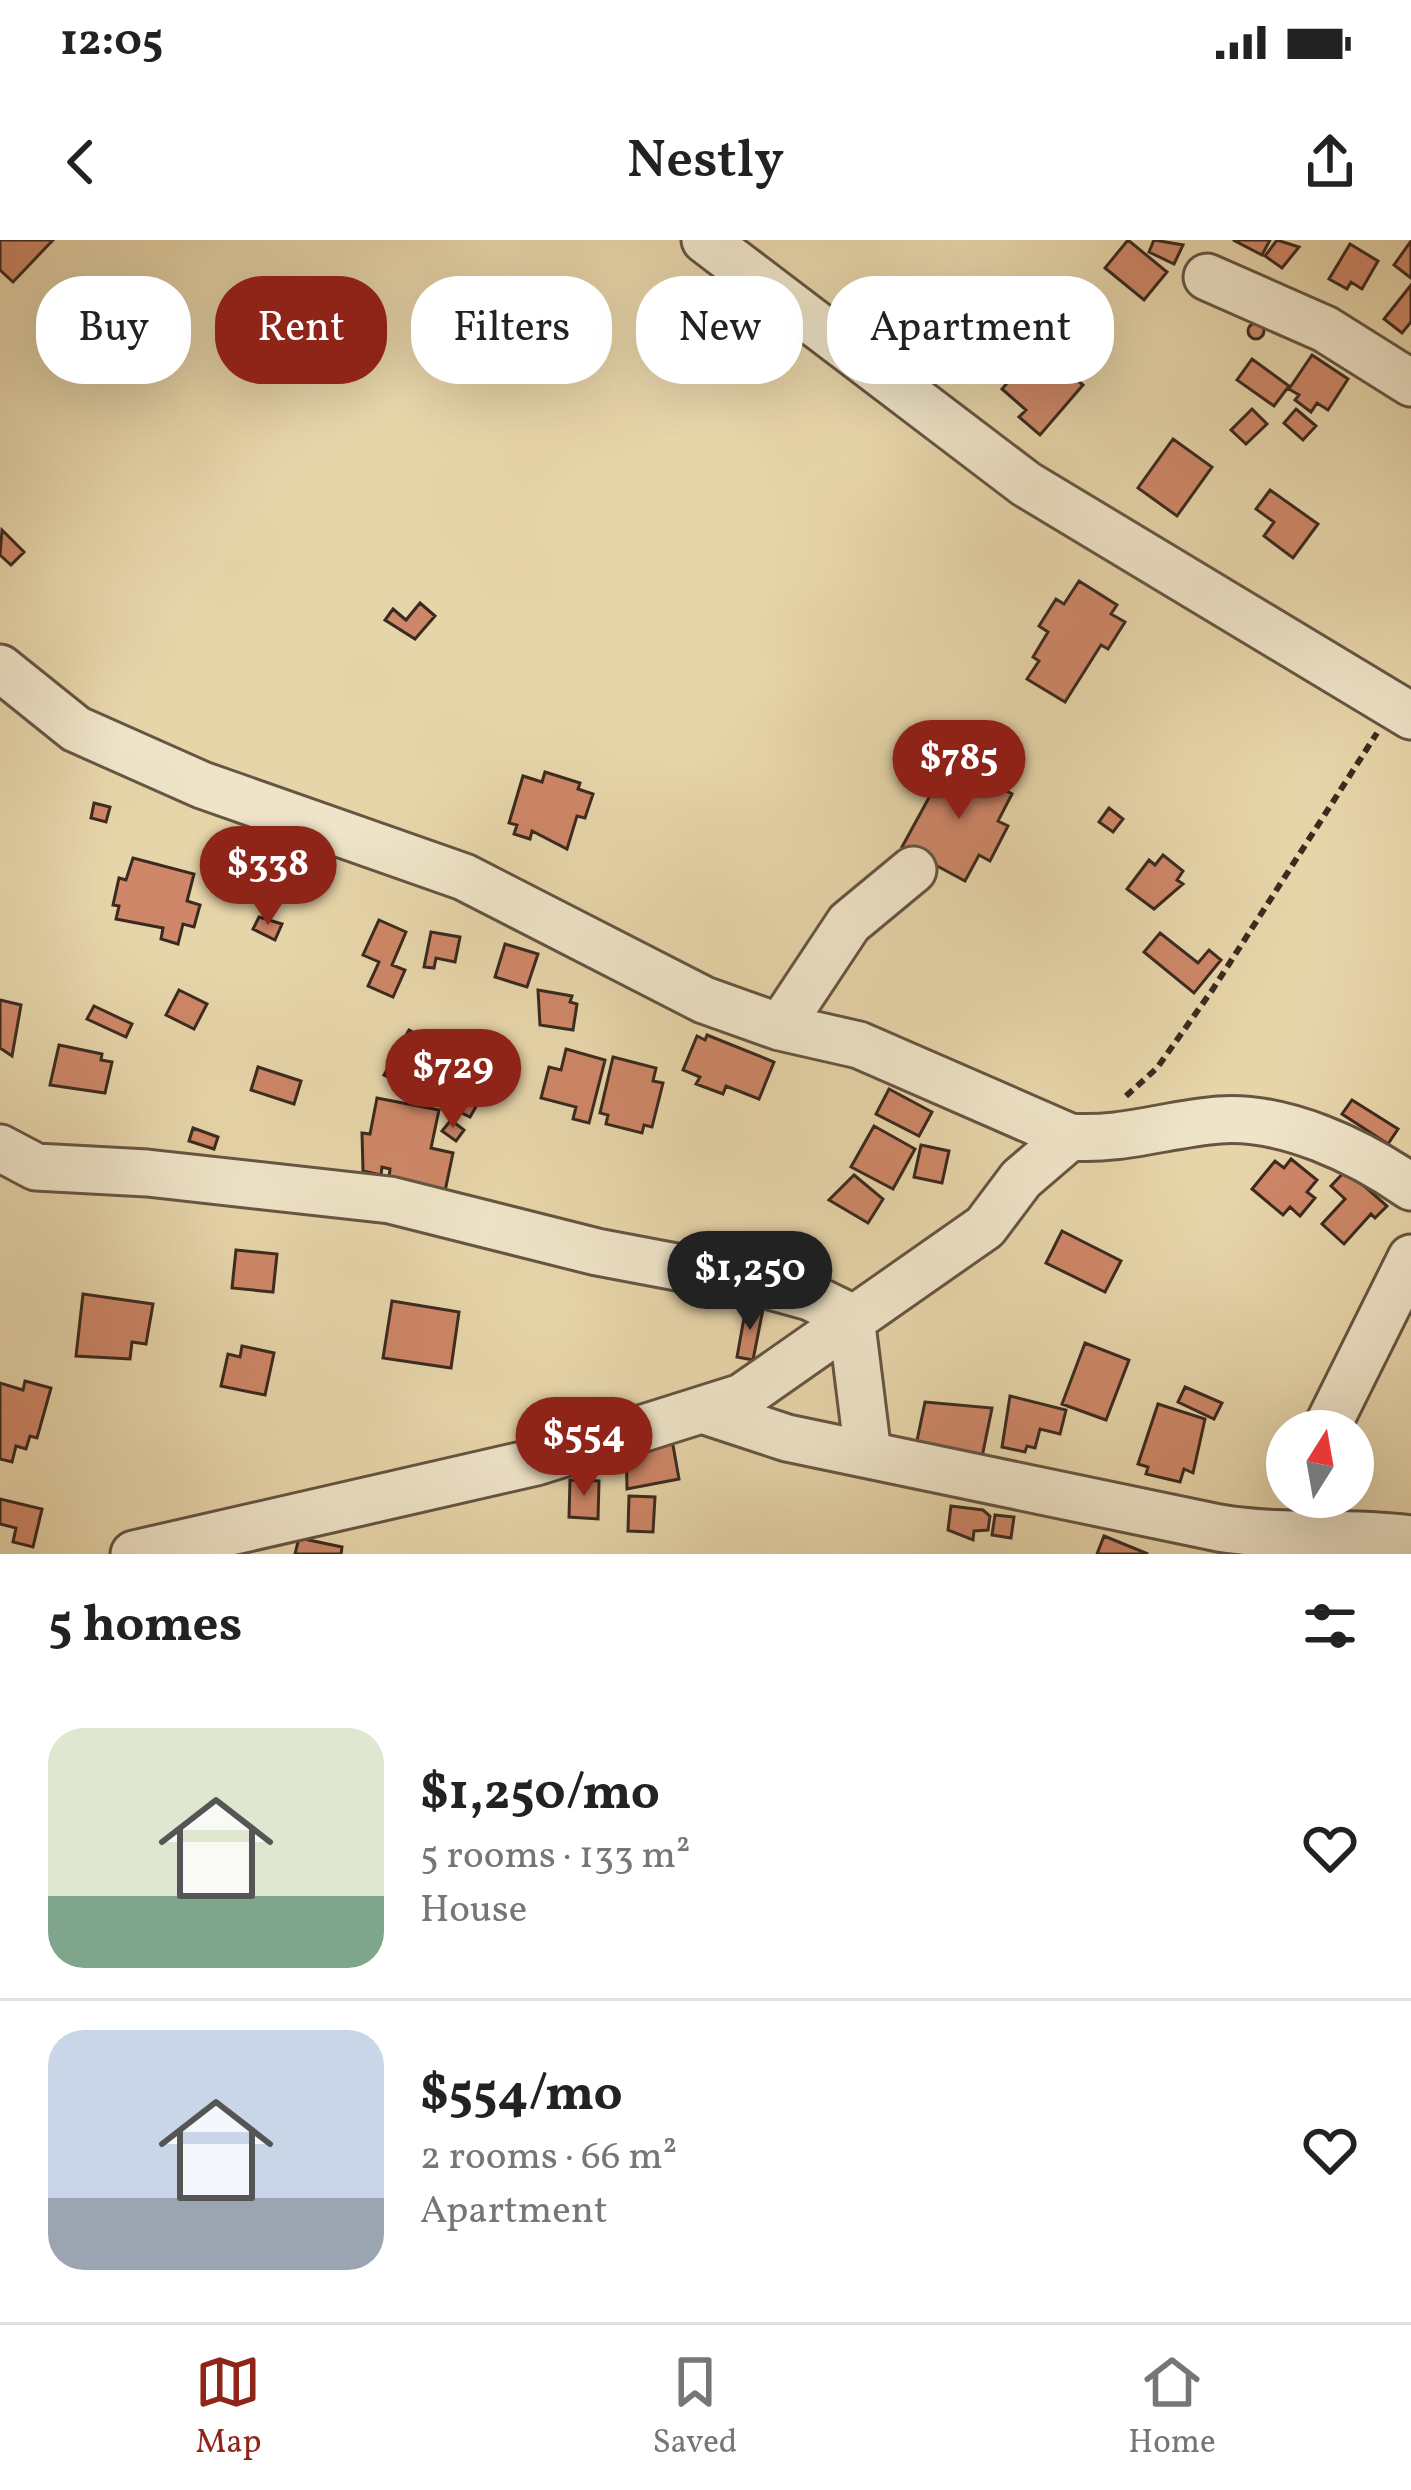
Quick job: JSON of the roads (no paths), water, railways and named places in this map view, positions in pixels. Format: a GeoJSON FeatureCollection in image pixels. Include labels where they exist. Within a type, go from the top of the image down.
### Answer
{"type":"FeatureCollection","features":[{"type":"Feature","properties":{"kind":"street"},"geometry":{"type":"LineString","coordinates":[[704,240],[1026,484],[1183,583],[1402,710]]}},
{"type":"Feature","properties":{"kind":"street"},"geometry":{"type":"LineString","coordinates":[[1207,277],[1325,329],[1411,383]]}},
{"type":"Feature","properties":{"kind":"street"},"geometry":{"type":"LineString","coordinates":[[0,668],[76,729],[202,785],[464,877],[704,1000],[779,1027],[859,1045],[1070,1137],[1105,1139],[1222,1120],[1275,1125],[1375,1162],[1411,1187]]}},
{"type":"Feature","properties":{"kind":"street"},"geometry":{"type":"LineString","coordinates":[[779,1027],[849,923],[913,870]]}},
{"type":"Feature","properties":{"kind":"street"},"geometry":{"type":"LineString","coordinates":[[134,1554],[536,1462],[705,1412],[772,1381],[887,1290],[925,1273],[985,1227],[1021,1179],[1070,1137]]}},
{"type":"Feature","properties":{"kind":"street"},"geometry":{"type":"LineString","coordinates":[[0,1148],[36,1168],[147,1173],[390,1200],[597,1252],[756,1282],[810,1297],[851,1317]]}},
{"type":"Feature","properties":{"kind":"street"},"geometry":{"type":"LineString","coordinates":[[1335,1410],[1411,1258]]}},
{"type":"Feature","properties":{"kind":"street"},"geometry":{"type":"LineString","coordinates":[[851,1317],[868,1454]]}},
{"type":"Feature","properties":{"kind":"street"},"geometry":{"type":"LineString","coordinates":[[705,1412],[787,1438],[1285,1530],[1411,1539]]}}]}
